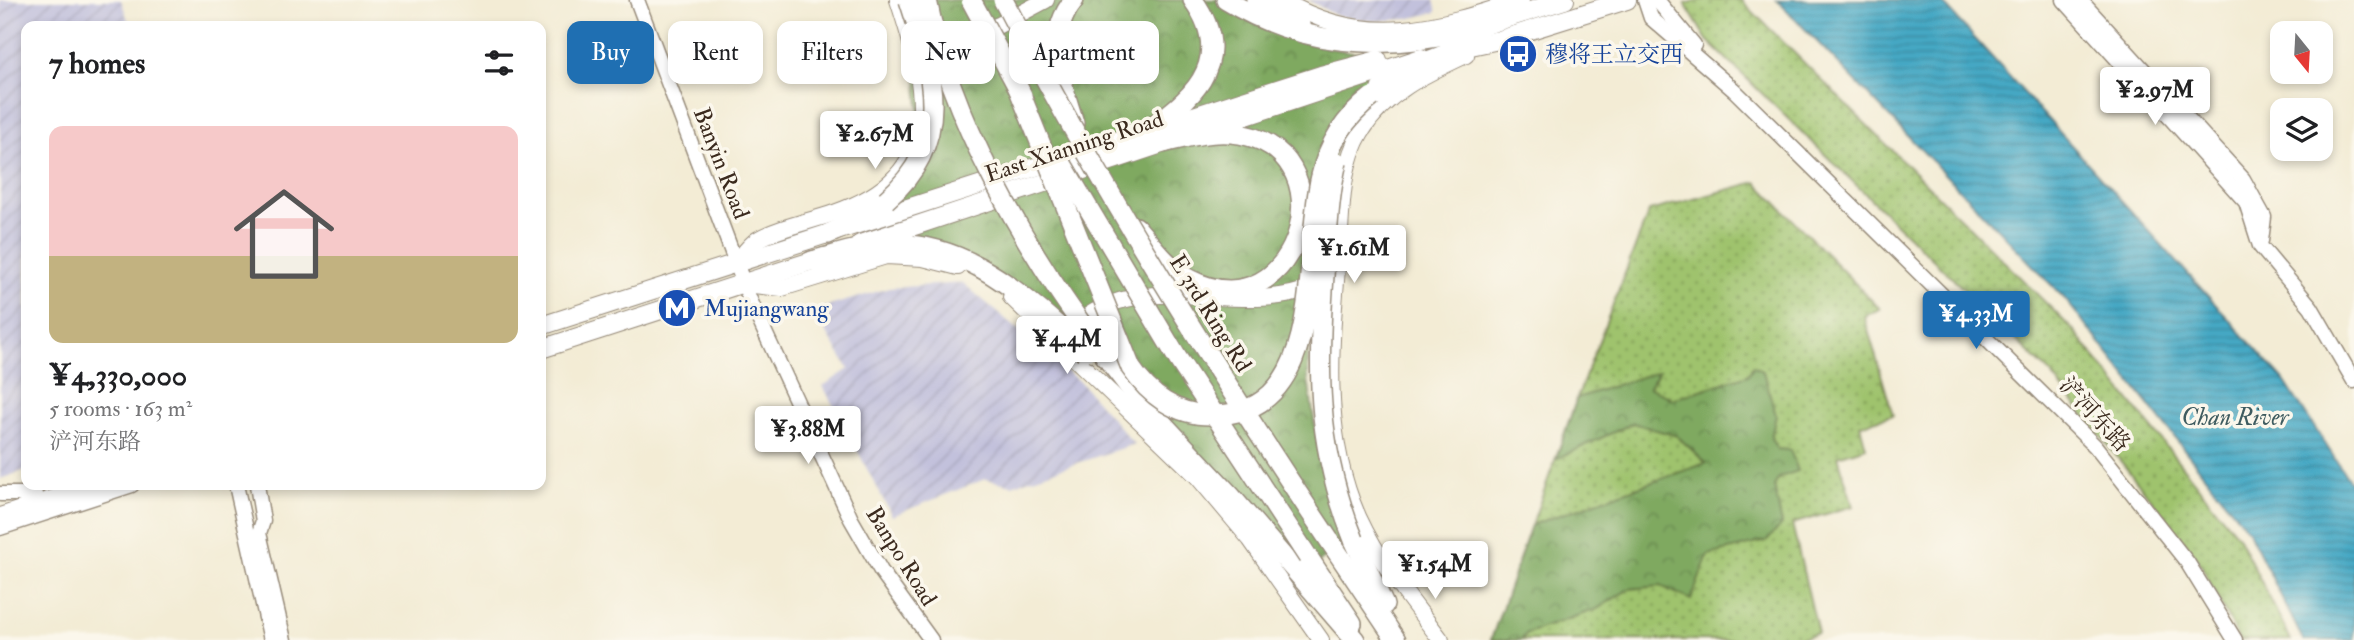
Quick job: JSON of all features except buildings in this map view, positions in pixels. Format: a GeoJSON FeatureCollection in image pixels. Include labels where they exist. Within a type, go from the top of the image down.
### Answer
{"type":"FeatureCollection","features":[{"type":"Feature","properties":{"kind":"highway"},"geometry":{"type":"LineString","coordinates":[[828,234],[861,219],[886,200],[913,172],[932,124],[931,80],[909,0]]}},
{"type":"Feature","properties":{"kind":"highway"},"geometry":{"type":"LineString","coordinates":[[927,0],[957,94],[996,183],[1090,348],[1230,495],[1355,640]]}},
{"type":"Feature","properties":{"kind":"highway"},"geometry":{"type":"LineString","coordinates":[[971,0],[1017,85],[1171,348],[1364,640]]}},
{"type":"Feature","properties":{"kind":"highway","name":"E 3rd Ring Rd"},"geometry":{"type":"LineString","coordinates":[[1003,0],[1118,208],[1247,417],[1396,640]]}},
{"type":"Feature","properties":{"kind":"highway"},"geometry":{"type":"LineString","coordinates":[[1074,0],[1059,28],[1056,54],[1080,141]]}},
{"type":"Feature","properties":{"kind":"highway"},"geometry":{"type":"LineString","coordinates":[[1137,136],[1183,106],[1202,82],[1209,57],[1208,29],[1193,0]]}},
{"type":"Feature","properties":{"kind":"highway"},"geometry":{"type":"LineString","coordinates":[[1226,0],[1287,30],[1370,44],[1459,34]]}},
{"type":"Feature","properties":{"kind":"highway"},"geometry":{"type":"LineString","coordinates":[[1256,0],[1307,28],[1370,44]]}},
{"type":"Feature","properties":{"kind":"highway"},"geometry":{"type":"LineString","coordinates":[[1017,85],[1131,368],[1146,387],[1166,403],[1206,415],[1232,413],[1254,405],[1275,389],[1290,370],[1303,332],[1315,206],[1323,166],[1341,129],[1376,93],[1459,34]]}},
{"type":"Feature","properties":{"kind":"highway"},"geometry":{"type":"LineString","coordinates":[[1376,93],[1346,135],[1334,175],[1318,349],[1320,400],[1326,451],[1354,540],[1402,640]]}},
{"type":"Feature","properties":{"kind":"highway"},"geometry":{"type":"LineString","coordinates":[[1118,208],[1166,260],[1189,279],[1222,288],[1256,283],[1285,261],[1296,244],[1302,224],[1299,188],[1292,170],[1276,152],[1257,139],[1229,132],[1162,143]]}},
{"type":"Feature","properties":{"kind":"highway"},"geometry":{"type":"LineString","coordinates":[[812,261],[888,244],[936,250],[989,272],[1058,333],[1090,348]]}},
{"type":"Feature","properties":{"kind":"main road"},"geometry":{"type":"LineString","coordinates":[[898,0],[904,21]]}},
{"type":"Feature","properties":{"kind":"main road"},"geometry":{"type":"LineString","coordinates":[[995,25],[1046,0]]}},
{"type":"Feature","properties":{"kind":"main road"},"geometry":{"type":"LineString","coordinates":[[1282,0],[1319,19],[1368,30],[1459,34],[1521,0]]}},
{"type":"Feature","properties":{"kind":"main road","name":"East Xianning Road"},"geometry":{"type":"LineString","coordinates":[[546,324],[1321,75],[1565,0]]}},
{"type":"Feature","properties":{"kind":"main road","name":"East Xianning Road"},"geometry":{"type":"LineString","coordinates":[[546,347],[1162,143],[1459,34],[1499,40],[1627,0]]}},
{"type":"Feature","properties":{"kind":"main road"},"geometry":{"type":"LineString","coordinates":[[1441,640],[1371,542],[1347,487],[1337,445],[1330,384],[1336,277],[1348,166],[1356,142],[1371,118],[1407,85],[1499,40]]}},
{"type":"Feature","properties":{"kind":"main road"},"geometry":{"type":"LineString","coordinates":[[1321,75],[1401,42]]}},
{"type":"Feature","properties":{"kind":"main road"},"geometry":{"type":"LineString","coordinates":[[736,263],[757,240],[860,204],[891,181],[912,150],[920,122],[923,93],[921,84]]}},
{"type":"Feature","properties":{"kind":"main road"},"geometry":{"type":"LineString","coordinates":[[743,284],[782,288],[886,256],[934,260],[959,267],[998,287],[1058,333],[1209,489],[1250,539],[1321,640]]}},
{"type":"Feature","properties":{"kind":"main road"},"geometry":{"type":"LineString","coordinates":[[1058,333],[1094,312],[1144,296],[1174,293],[1237,300],[1274,299],[1298,294],[1336,277]]}},
{"type":"Feature","properties":{"kind":"main road"},"geometry":{"type":"LineString","coordinates":[[0,506],[31,490]]}},
{"type":"Feature","properties":{"kind":"main road"},"geometry":{"type":"LineString","coordinates":[[0,517],[81,490]]}},
{"type":"Feature","properties":{"kind":"street","name":"Banyin Road"},"geometry":{"type":"LineString","coordinates":[[637,0],[736,263]]}},
{"type":"Feature","properties":{"kind":"street"},"geometry":{"type":"LineString","coordinates":[[1645,0],[1651,18],[1712,69]]}},
{"type":"Feature","properties":{"kind":"street"},"geometry":{"type":"LineString","coordinates":[[1657,0],[1712,69]]}},
{"type":"Feature","properties":{"kind":"street"},"geometry":{"type":"LineString","coordinates":[[2064,0],[2246,202],[2260,246],[2311,307],[2354,381]]}},
{"type":"Feature","properties":{"kind":"street"},"geometry":{"type":"LineString","coordinates":[[2080,0],[2243,179],[2264,217],[2260,246]]}},
{"type":"Feature","properties":{"kind":"street","name":"浐河东路"},"geometry":{"type":"LineString","coordinates":[[1712,69],[2095,446],[2187,562],[2235,640]]}},
{"type":"Feature","properties":{"kind":"street","name":"Banpo Road"},"geometry":{"type":"LineString","coordinates":[[736,263],[743,284],[851,519],[881,571],[931,640]]}},
{"type":"Feature","properties":{"kind":"street"},"geometry":{"type":"LineString","coordinates":[[0,494],[31,490]]}},
{"type":"Feature","properties":{"kind":"street"},"geometry":{"type":"LineString","coordinates":[[0,528],[117,490]]}},
{"type":"Feature","properties":{"kind":"street"},"geometry":{"type":"LineString","coordinates":[[237,490],[271,640]]}},
{"type":"Feature","properties":{"kind":"street"},"geometry":{"type":"LineString","coordinates":[[258,490],[263,521],[258,533],[284,640]]}},
{"type":"Feature","properties":{"kind":"shaded area"},"geometry":{"type":"Polygon","coordinates":[[[0,0],[121,0],[128,21],[21,21],[21,472],[0,479],[0,0]]]}},
{"type":"Feature","properties":{"kind":"shaded area"},"geometry":{"type":"Polygon","coordinates":[[[1308,0],[1434,0],[1437,12],[1407,19],[1373,21],[1337,16],[1308,0]]]}},
{"type":"Feature","properties":{"kind":"shaded area"},"geometry":{"type":"Polygon","coordinates":[[[963,283],[1082,384],[1134,444],[1012,485],[985,479],[892,516],[823,386],[849,369],[813,311],[889,288],[963,283]]]}},
{"type":"Feature","properties":{"kind":"green space"},"geometry":{"type":"Polygon","coordinates":[[[911,0],[1217,0],[1239,15],[1287,36],[1320,46],[1372,54],[1378,79],[1354,99],[1339,118],[1308,338],[1308,379],[1320,461],[1344,545],[1304,572],[1214,468],[1029,295],[899,239],[887,207],[923,163],[917,84],[995,84],[995,21],[913,21],[911,0]]]}},
{"type":"Feature","properties":{"kind":"green space"},"geometry":{"type":"Polygon","coordinates":[[[1699,0],[1741,0],[2073,330],[2238,536],[2291,640],[2239,640],[2197,557],[2051,374],[1707,40],[1685,4],[1699,0]]]}},
{"type":"Feature","properties":{"kind":"green space"},"geometry":{"type":"Polygon","coordinates":[[[1756,182],[1880,309],[1864,316],[1893,415],[1860,425],[1866,447],[1838,456],[1853,506],[1792,524],[1818,633],[1792,640],[1491,640],[1577,398],[1649,211],[1756,182]]]}},
{"type":"Feature","properties":{"kind":"green space"},"geometry":{"type":"Polygon","coordinates":[[[1753,366],[1763,372],[1776,415],[1771,438],[1777,449],[1790,450],[1798,471],[1780,477],[1774,486],[1782,525],[1766,541],[1708,555],[1691,600],[1661,586],[1629,589],[1597,609],[1527,633],[1521,640],[1491,640],[1531,525],[1706,463],[1677,436],[1633,423],[1556,459],[1577,398],[1659,371],[1649,387],[1673,399],[1748,375],[1753,366]]]}},
{"type":"Feature","properties":{"kind":"water","name":"Chan River"},"geometry":{"type":"Polygon","coordinates":[[[1777,0],[1940,0],[2283,379],[2354,488],[2354,640],[2303,640],[2248,530],[2065,299],[1777,0]]]}},
{"type":"Feature","properties":{"kind":"place","name":"穆将王立交西"},"geometry":{"type":"Point","coordinates":[1518,54]}},
{"type":"Feature","properties":{"kind":"place","name":"Mujiangwang"},"geometry":{"type":"Point","coordinates":[677,308]}}]}
